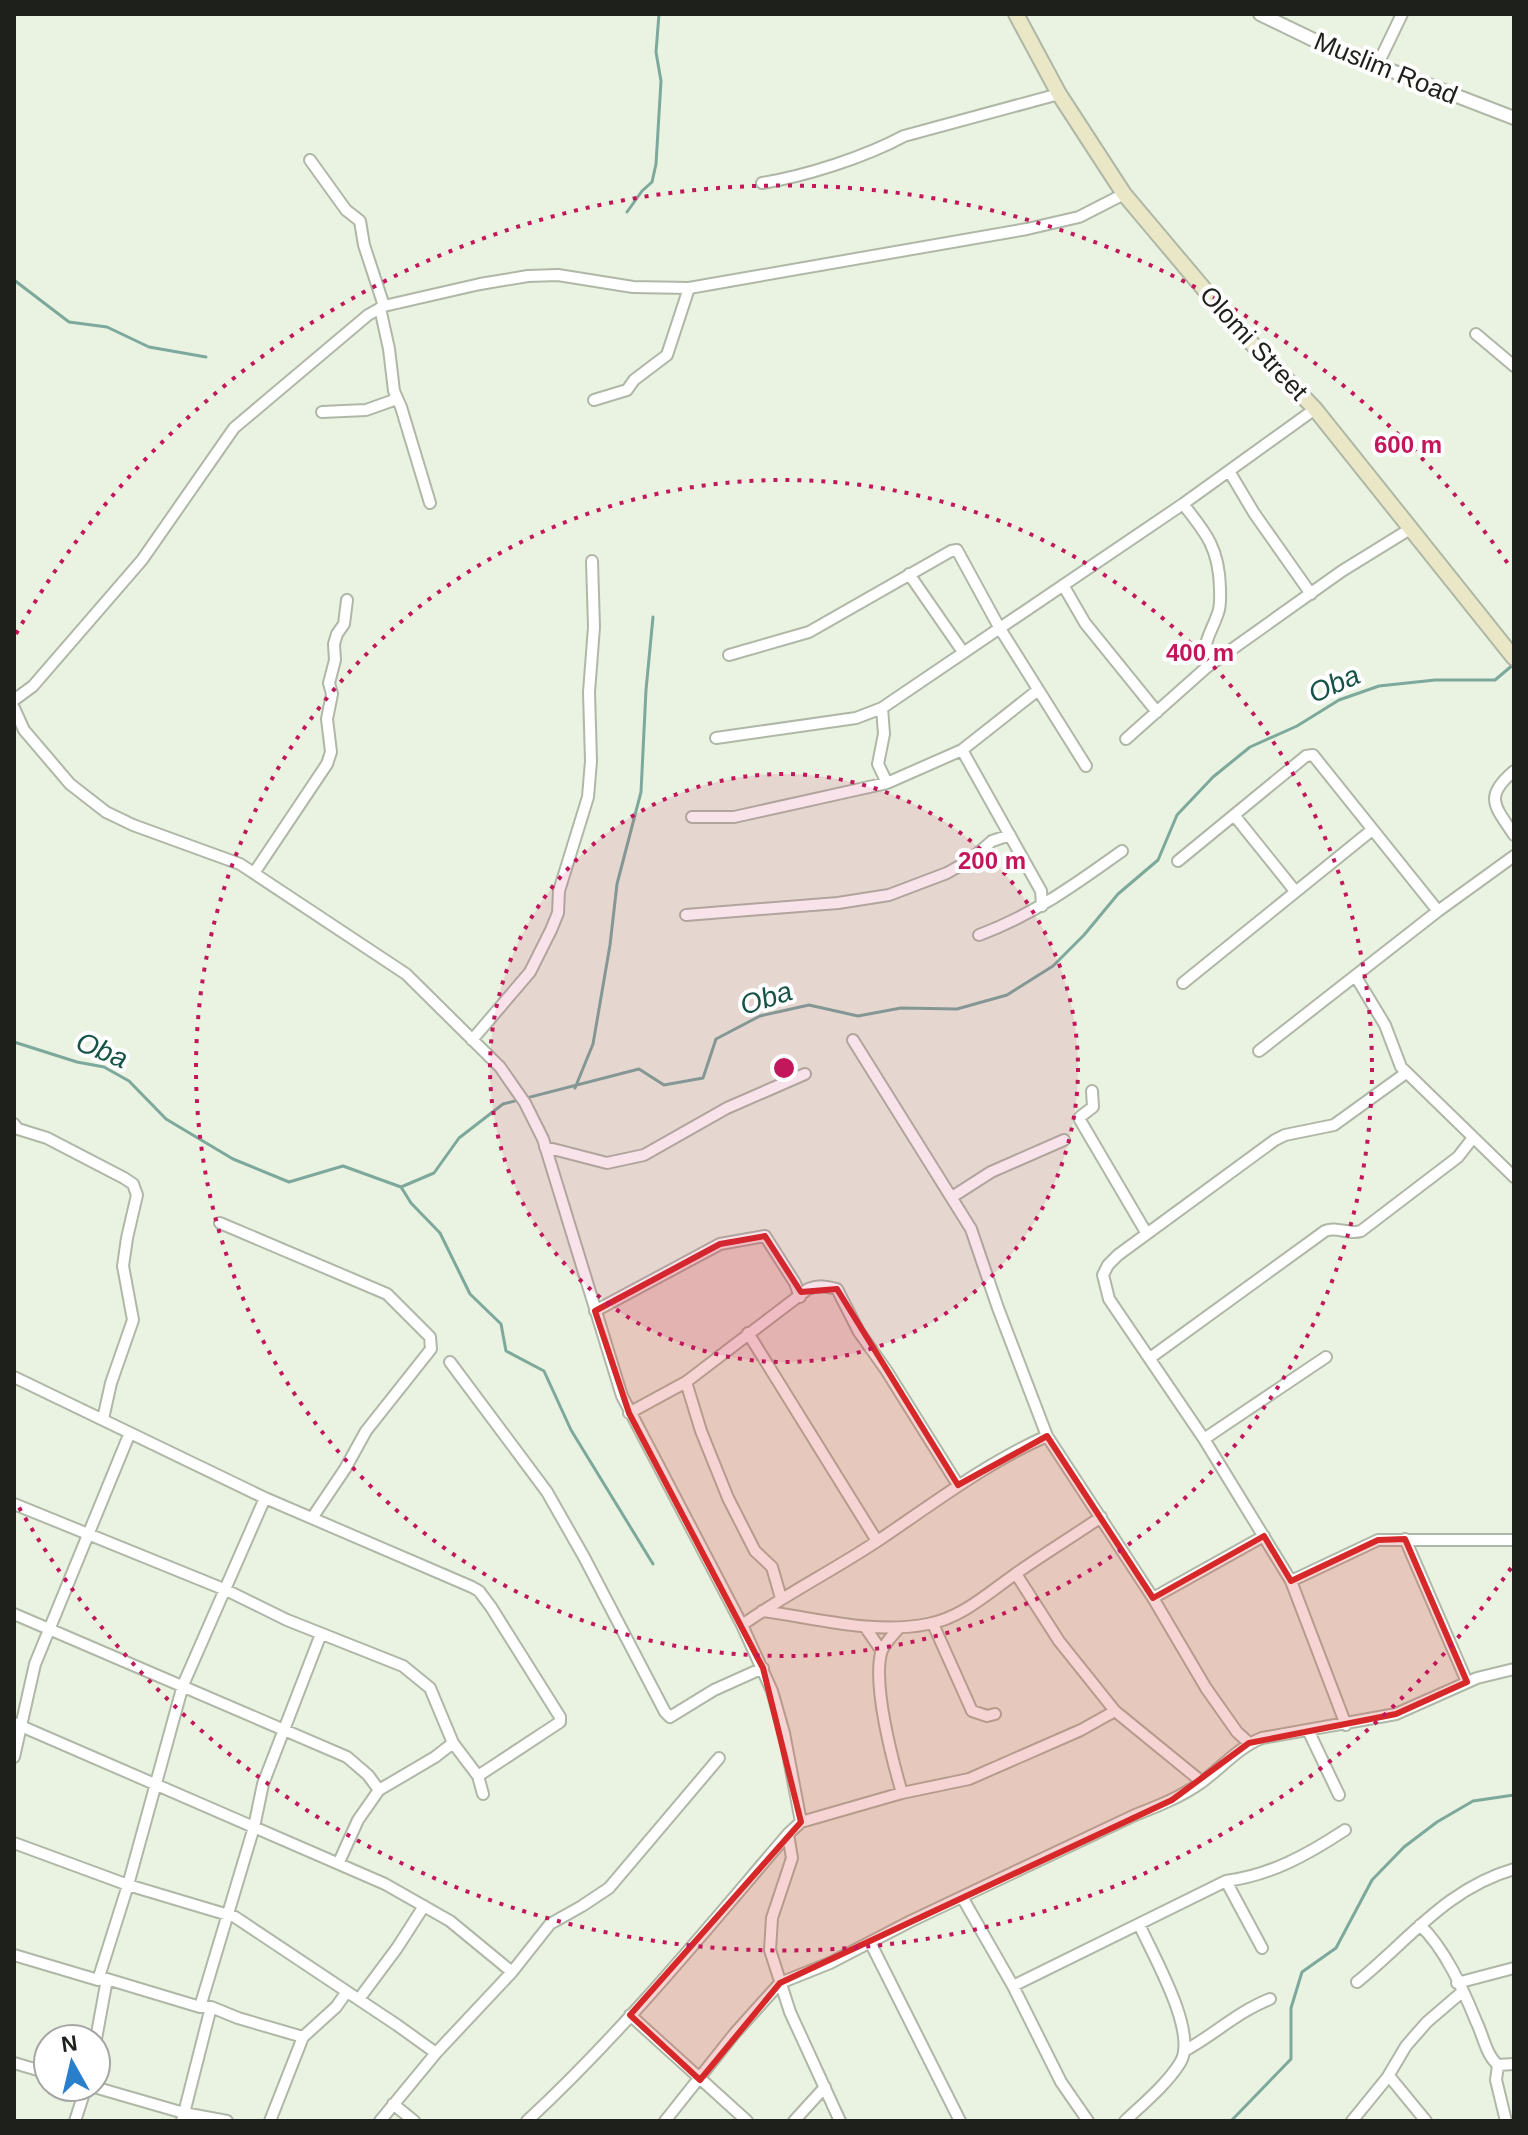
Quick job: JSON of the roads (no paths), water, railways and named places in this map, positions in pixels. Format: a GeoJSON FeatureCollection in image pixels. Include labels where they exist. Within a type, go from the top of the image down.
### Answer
{"type":"FeatureCollection","features":[{"type":"Feature","properties":{"kind":"main road","name":"Olomi Street"},"geometry":{"type":"LineString","coordinates":[[1016,14],[1059,94],[1124,194],[1236,327],[1315,409],[1514,658]]}},
{"type":"Feature","properties":{"kind":"street","name":"Muslim Road"},"geometry":{"type":"LineString","coordinates":[[1260,14],[1322,44],[1514,118]]}},
{"type":"Feature","properties":{"kind":"street"},"geometry":{"type":"LineString","coordinates":[[1377,66],[1402,14]]}},
{"type":"Feature","properties":{"kind":"street"},"geometry":{"type":"LineString","coordinates":[[762,183],[790,179],[884,147],[904,136],[1059,94]]}},
{"type":"Feature","properties":{"kind":"street"},"geometry":{"type":"LineString","coordinates":[[310,160],[346,210],[360,221],[382,307],[394,391],[430,503]]}},
{"type":"Feature","properties":{"kind":"street"},"geometry":{"type":"LineString","coordinates":[[14,700],[33,686],[142,560],[234,428],[349,329],[382,307],[528,276],[558,275],[633,287],[689,288],[1027,229],[1079,217],[1124,194]]}},
{"type":"Feature","properties":{"kind":"street"},"geometry":{"type":"LineString","coordinates":[[594,400],[627,390],[634,380],[667,355],[689,288]]}},
{"type":"Feature","properties":{"kind":"street"},"geometry":{"type":"LineString","coordinates":[[1476,334],[1514,366]]}},
{"type":"Feature","properties":{"kind":"street"},"geometry":{"type":"LineString","coordinates":[[322,412],[366,410],[397,399]]}},
{"type":"Feature","properties":{"kind":"street"},"geometry":{"type":"LineString","coordinates":[[716,738],[856,718],[882,708],[1183,504],[1315,409]]}},
{"type":"Feature","properties":{"kind":"street"},"geometry":{"type":"LineString","coordinates":[[1229,471],[1254,513],[1311,594]]}},
{"type":"Feature","properties":{"kind":"street"},"geometry":{"type":"LineString","coordinates":[[1183,504],[1211,541],[1220,570],[1221,603],[1208,632],[1207,667]]}},
{"type":"Feature","properties":{"kind":"street"},"geometry":{"type":"LineString","coordinates":[[1126,739],[1207,667],[1371,552],[1410,529]]}},
{"type":"Feature","properties":{"kind":"street"},"geometry":{"type":"LineString","coordinates":[[729,655],[809,632],[957,550],[999,627],[1086,766]]}},
{"type":"Feature","properties":{"kind":"street"},"geometry":{"type":"LineString","coordinates":[[472,1040],[530,972],[551,930],[558,913],[559,891],[588,797],[591,761],[589,692],[594,627],[592,561]]}},
{"type":"Feature","properties":{"kind":"street"},"geometry":{"type":"LineString","coordinates":[[909,574],[963,652]]}},
{"type":"Feature","properties":{"kind":"street"},"geometry":{"type":"LineString","coordinates":[[1063,585],[1085,623],[1157,712]]}},
{"type":"Feature","properties":{"kind":"street"},"geometry":{"type":"LineString","coordinates":[[254,873],[327,764],[331,752],[327,719],[332,694],[329,683],[335,660],[334,644],[344,624],[347,600]]}},
{"type":"Feature","properties":{"kind":"street"},"geometry":{"type":"LineString","coordinates":[[692,817],[734,817],[887,783],[962,750],[1038,690]]}},
{"type":"Feature","properties":{"kind":"street"},"geometry":{"type":"LineString","coordinates":[[14,708],[24,730],[70,784],[106,812],[133,825],[220,855],[254,873],[394,965],[500,1067],[513,1085],[533,1117],[545,1147],[629,1413],[763,1668],[784,1733],[801,1822]]}},
{"type":"Feature","properties":{"kind":"street"},"geometry":{"type":"LineString","coordinates":[[882,708],[884,734],[878,764],[887,783]]}},
{"type":"Feature","properties":{"kind":"street"},"geometry":{"type":"LineString","coordinates":[[962,750],[1041,891],[1042,906]]}},
{"type":"Feature","properties":{"kind":"street"},"geometry":{"type":"LineString","coordinates":[[1178,861],[1265,788],[1306,756],[1313,755],[1438,911]]}},
{"type":"Feature","properties":{"kind":"street"},"geometry":{"type":"LineString","coordinates":[[1514,771],[1499,784],[1495,799],[1496,807],[1514,835]]}},
{"type":"Feature","properties":{"kind":"street"},"geometry":{"type":"LineString","coordinates":[[1234,815],[1295,891]]}},
{"type":"Feature","properties":{"kind":"street"},"geometry":{"type":"LineString","coordinates":[[1183,983],[1372,830]]}},
{"type":"Feature","properties":{"kind":"street"},"geometry":{"type":"LineString","coordinates":[[686,915],[838,903],[889,895],[947,873],[970,860],[992,841],[1010,835]]}},
{"type":"Feature","properties":{"kind":"street"},"geometry":{"type":"LineString","coordinates":[[979,935],[1042,906],[1122,851]]}},
{"type":"Feature","properties":{"kind":"street"},"geometry":{"type":"LineString","coordinates":[[1259,1051],[1438,911],[1514,856]]}},
{"type":"Feature","properties":{"kind":"street"},"geometry":{"type":"LineString","coordinates":[[1356,977],[1385,1025],[1401,1067],[1514,1177]]}},
{"type":"Feature","properties":{"kind":"street"},"geometry":{"type":"LineString","coordinates":[[853,1040],[971,1229],[1012,1348],[1047,1436],[1153,1598],[1206,1688],[1237,1732],[1249,1743]]}},
{"type":"Feature","properties":{"kind":"street"},"geometry":{"type":"LineString","coordinates":[[1346,1725],[1291,1581],[1204,1439],[1109,1299],[1103,1275],[1118,1255],[1275,1140],[1334,1125],[1406,1073]]}},
{"type":"Feature","properties":{"kind":"street"},"geometry":{"type":"LineString","coordinates":[[545,1147],[607,1163],[644,1155],[717,1113],[805,1074]]}},
{"type":"Feature","properties":{"kind":"street"},"geometry":{"type":"LineString","coordinates":[[1092,1091],[1093,1107],[1080,1120],[1147,1234]]}},
{"type":"Feature","properties":{"kind":"street"},"geometry":{"type":"LineString","coordinates":[[15,1131],[47,1138],[124,1178],[133,1184],[136,1191],[137,1200],[123,1266],[133,1320],[111,1383],[103,1419]]}},
{"type":"Feature","properties":{"kind":"street"},"geometry":{"type":"LineString","coordinates":[[1150,1358],[1325,1231],[1361,1231],[1458,1157],[1472,1139]]}},
{"type":"Feature","properties":{"kind":"street"},"geometry":{"type":"LineString","coordinates":[[952,1197],[991,1172],[1064,1140]]}},
{"type":"Feature","properties":{"kind":"street"},"geometry":{"type":"LineString","coordinates":[[220,1223],[387,1294],[430,1337],[431,1349],[366,1431],[312,1518]]}},
{"type":"Feature","properties":{"kind":"street"},"geometry":{"type":"LineString","coordinates":[[595,1311],[720,1244],[765,1236],[795,1283],[800,1297]]}},
{"type":"Feature","properties":{"kind":"street"},"geometry":{"type":"LineString","coordinates":[[629,1413],[686,1382],[808,1289],[821,1285],[837,1289],[859,1332],[958,1485]]}},
{"type":"Feature","properties":{"kind":"street"},"geometry":{"type":"LineString","coordinates":[[748,1333],[877,1541]]}},
{"type":"Feature","properties":{"kind":"street"},"geometry":{"type":"LineString","coordinates":[[1204,1439],[1326,1357]]}},
{"type":"Feature","properties":{"kind":"street"},"geometry":{"type":"LineString","coordinates":[[450,1362],[547,1492],[670,1717],[714,1690],[763,1668]]}},
{"type":"Feature","properties":{"kind":"street"},"geometry":{"type":"LineString","coordinates":[[14,1377],[265,1498],[479,1591],[560,1717],[560,1722],[478,1776]]}},
{"type":"Feature","properties":{"kind":"street"},"geometry":{"type":"LineString","coordinates":[[686,1382],[701,1431],[728,1498],[758,1557],[772,1567],[781,1598]]}},
{"type":"Feature","properties":{"kind":"street"},"geometry":{"type":"LineString","coordinates":[[14,1757],[18,1724],[35,1664],[129,1435]]}},
{"type":"Feature","properties":{"kind":"street"},"geometry":{"type":"LineString","coordinates":[[742,1625],[877,1541],[958,1485],[1002,1458],[1047,1436]]}},
{"type":"Feature","properties":{"kind":"street"},"geometry":{"type":"LineString","coordinates":[[98,2023],[102,1979],[183,1685],[265,1498]]}},
{"type":"Feature","properties":{"kind":"street"},"geometry":{"type":"LineString","coordinates":[[14,1504],[403,1666],[430,1688],[453,1743],[478,1776],[483,1794]]}},
{"type":"Feature","properties":{"kind":"street"},"geometry":{"type":"LineString","coordinates":[[762,1611],[865,1627],[899,1628],[933,1624],[957,1615],[1101,1517]]}},
{"type":"Feature","properties":{"kind":"street"},"geometry":{"type":"LineString","coordinates":[[1153,1598],[1264,1536]]}},
{"type":"Feature","properties":{"kind":"street"},"geometry":{"type":"LineString","coordinates":[[1405,1539],[1467,1682]]}},
{"type":"Feature","properties":{"kind":"street"},"geometry":{"type":"LineString","coordinates":[[1291,1581],[1378,1540],[1514,1540]]}},
{"type":"Feature","properties":{"kind":"street"},"geometry":{"type":"LineString","coordinates":[[1016,1574],[1059,1641],[1115,1711],[1202,1782]]}},
{"type":"Feature","properties":{"kind":"street"},"geometry":{"type":"LineString","coordinates":[[14,1614],[347,1757],[368,1775],[379,1790]]}},
{"type":"Feature","properties":{"kind":"street"},"geometry":{"type":"LineString","coordinates":[[933,1624],[972,1711],[987,1716],[995,1714]]}},
{"type":"Feature","properties":{"kind":"street"},"geometry":{"type":"LineString","coordinates":[[865,1627],[881,1650],[881,1700],[902,1793]]}},
{"type":"Feature","properties":{"kind":"street"},"geometry":{"type":"LineString","coordinates":[[881,1650],[899,1628]]}},
{"type":"Feature","properties":{"kind":"street"},"geometry":{"type":"LineString","coordinates":[[183,2117],[206,2007],[263,1784],[321,1634]]}},
{"type":"Feature","properties":{"kind":"street"},"geometry":{"type":"LineString","coordinates":[[665,2121],[735,2033],[780,1983],[871,1944],[962,1897],[1172,1800],[1202,1782],[1249,1743],[1412,1709],[1467,1682],[1514,1669]]}},
{"type":"Feature","properties":{"kind":"street"},"geometry":{"type":"LineString","coordinates":[[527,2121],[563,2088],[630,2015],[801,1822],[902,1793],[969,1779],[1115,1711]]}},
{"type":"Feature","properties":{"kind":"street"},"geometry":{"type":"LineString","coordinates":[[18,1724],[82,1750],[155,1786],[339,1862],[450,1921],[512,1972]]}},
{"type":"Feature","properties":{"kind":"street"},"geometry":{"type":"LineString","coordinates":[[1308,1730],[1339,1795]]}},
{"type":"Feature","properties":{"kind":"street"},"geometry":{"type":"LineString","coordinates":[[339,1862],[358,1820],[379,1790],[426,1763],[453,1743]]}},
{"type":"Feature","properties":{"kind":"street"},"geometry":{"type":"LineString","coordinates":[[380,2121],[436,2053],[512,1972],[550,1924],[609,1888],[719,1758]]}},
{"type":"Feature","properties":{"kind":"street"},"geometry":{"type":"LineString","coordinates":[[1013,1986],[1226,1881],[1247,1879],[1306,1856],[1345,1830]]}},
{"type":"Feature","properties":{"kind":"street"},"geometry":{"type":"LineString","coordinates":[[788,1834],[792,1858],[769,1934],[773,1965],[790,2012],[840,2121]]}},
{"type":"Feature","properties":{"kind":"street"},"geometry":{"type":"LineString","coordinates":[[14,1843],[128,1885],[229,1914],[436,2053]]}},
{"type":"Feature","properties":{"kind":"street"},"geometry":{"type":"LineString","coordinates":[[1357,1982],[1448,1899],[1486,1877],[1514,1869]]}},
{"type":"Feature","properties":{"kind":"street"},"geometry":{"type":"LineString","coordinates":[[1226,1881],[1262,1948]]}},
{"type":"Feature","properties":{"kind":"street"},"geometry":{"type":"LineString","coordinates":[[962,1897],[1013,1986],[1061,2082],[1088,2121]]}},
{"type":"Feature","properties":{"kind":"street"},"geometry":{"type":"LineString","coordinates":[[359,1999],[424,1906]]}},
{"type":"Feature","properties":{"kind":"street"},"geometry":{"type":"LineString","coordinates":[[1125,2121],[1162,2085],[1181,2062],[1186,2050],[1175,2004],[1139,1924]]}},
{"type":"Feature","properties":{"kind":"street"},"geometry":{"type":"LineString","coordinates":[[1420,1925],[1429,1934],[1460,1987],[1498,2065],[1496,2080],[1506,2121]]}},
{"type":"Feature","properties":{"kind":"street"},"geometry":{"type":"LineString","coordinates":[[871,1944],[960,2121]]}},
{"type":"Feature","properties":{"kind":"street"},"geometry":{"type":"LineString","coordinates":[[14,1955],[303,2037]]}},
{"type":"Feature","properties":{"kind":"street"},"geometry":{"type":"LineString","coordinates":[[1352,2121],[1389,2076],[1406,2046],[1460,1987],[1514,1968]]}},
{"type":"Feature","properties":{"kind":"street"},"geometry":{"type":"LineString","coordinates":[[270,2121],[303,2037],[336,2007],[346,1993]]}},
{"type":"Feature","properties":{"kind":"street"},"geometry":{"type":"LineString","coordinates":[[1186,2050],[1222,2028],[1241,2011],[1270,1999]]}},
{"type":"Feature","properties":{"kind":"street"},"geometry":{"type":"LineString","coordinates":[[630,2015],[747,2121]]}},
{"type":"Feature","properties":{"kind":"street"},"geometry":{"type":"LineString","coordinates":[[1498,2065],[1514,2064]]}},
{"type":"Feature","properties":{"kind":"street"},"geometry":{"type":"LineString","coordinates":[[1389,2076],[1426,2121]]}},
{"type":"Feature","properties":{"kind":"street"},"geometry":{"type":"LineString","coordinates":[[794,2121],[825,2087]]}},
{"type":"Feature","properties":{"kind":"street"},"geometry":{"type":"LineString","coordinates":[[112,2093],[183,2117],[227,2121]]}},
{"type":"Feature","properties":{"kind":"street"},"geometry":{"type":"LineString","coordinates":[[393,2104],[414,2121]]}},
{"type":"Feature","properties":{"kind":"waterway"},"geometry":{"type":"LineString","coordinates":[[627,212],[652,182],[656,164],[661,81],[656,52],[659,14]]}},
{"type":"Feature","properties":{"kind":"waterway"},"geometry":{"type":"LineString","coordinates":[[14,280],[69,322],[107,327],[149,347],[206,357]]}},
{"type":"Feature","properties":{"kind":"waterway"},"geometry":{"type":"LineString","coordinates":[[575,1088],[593,1044],[617,884],[641,792],[653,617]]}},
{"type":"Feature","properties":{"kind":"waterway","name":"Oba"},"geometry":{"type":"LineString","coordinates":[[14,1042],[77,1062],[104,1067],[129,1081],[166,1119],[233,1159],[289,1182],[343,1166],[401,1187],[434,1173],[459,1138],[503,1104],[639,1069],[664,1085],[703,1078],[716,1039],[760,1016],[809,1005],[858,1016],[901,1008],[957,1009],[1007,995],[1053,966],[1118,894],[1158,860],[1177,815],[1213,777],[1250,747],[1297,726],[1339,700],[1379,686],[1435,680],[1495,680],[1514,664]]}},
{"type":"Feature","properties":{"kind":"waterway"},"geometry":{"type":"LineString","coordinates":[[401,1187],[411,1203],[440,1233],[470,1294],[501,1324],[506,1351],[544,1371],[571,1430],[653,1564]]}},
{"type":"Feature","properties":{"kind":"waterway"},"geometry":{"type":"LineString","coordinates":[[1231,2121],[1291,2059],[1291,2008],[1302,1972],[1336,1948],[1372,1880],[1404,1847],[1437,1822],[1473,1801],[1514,1795]]}}]}
